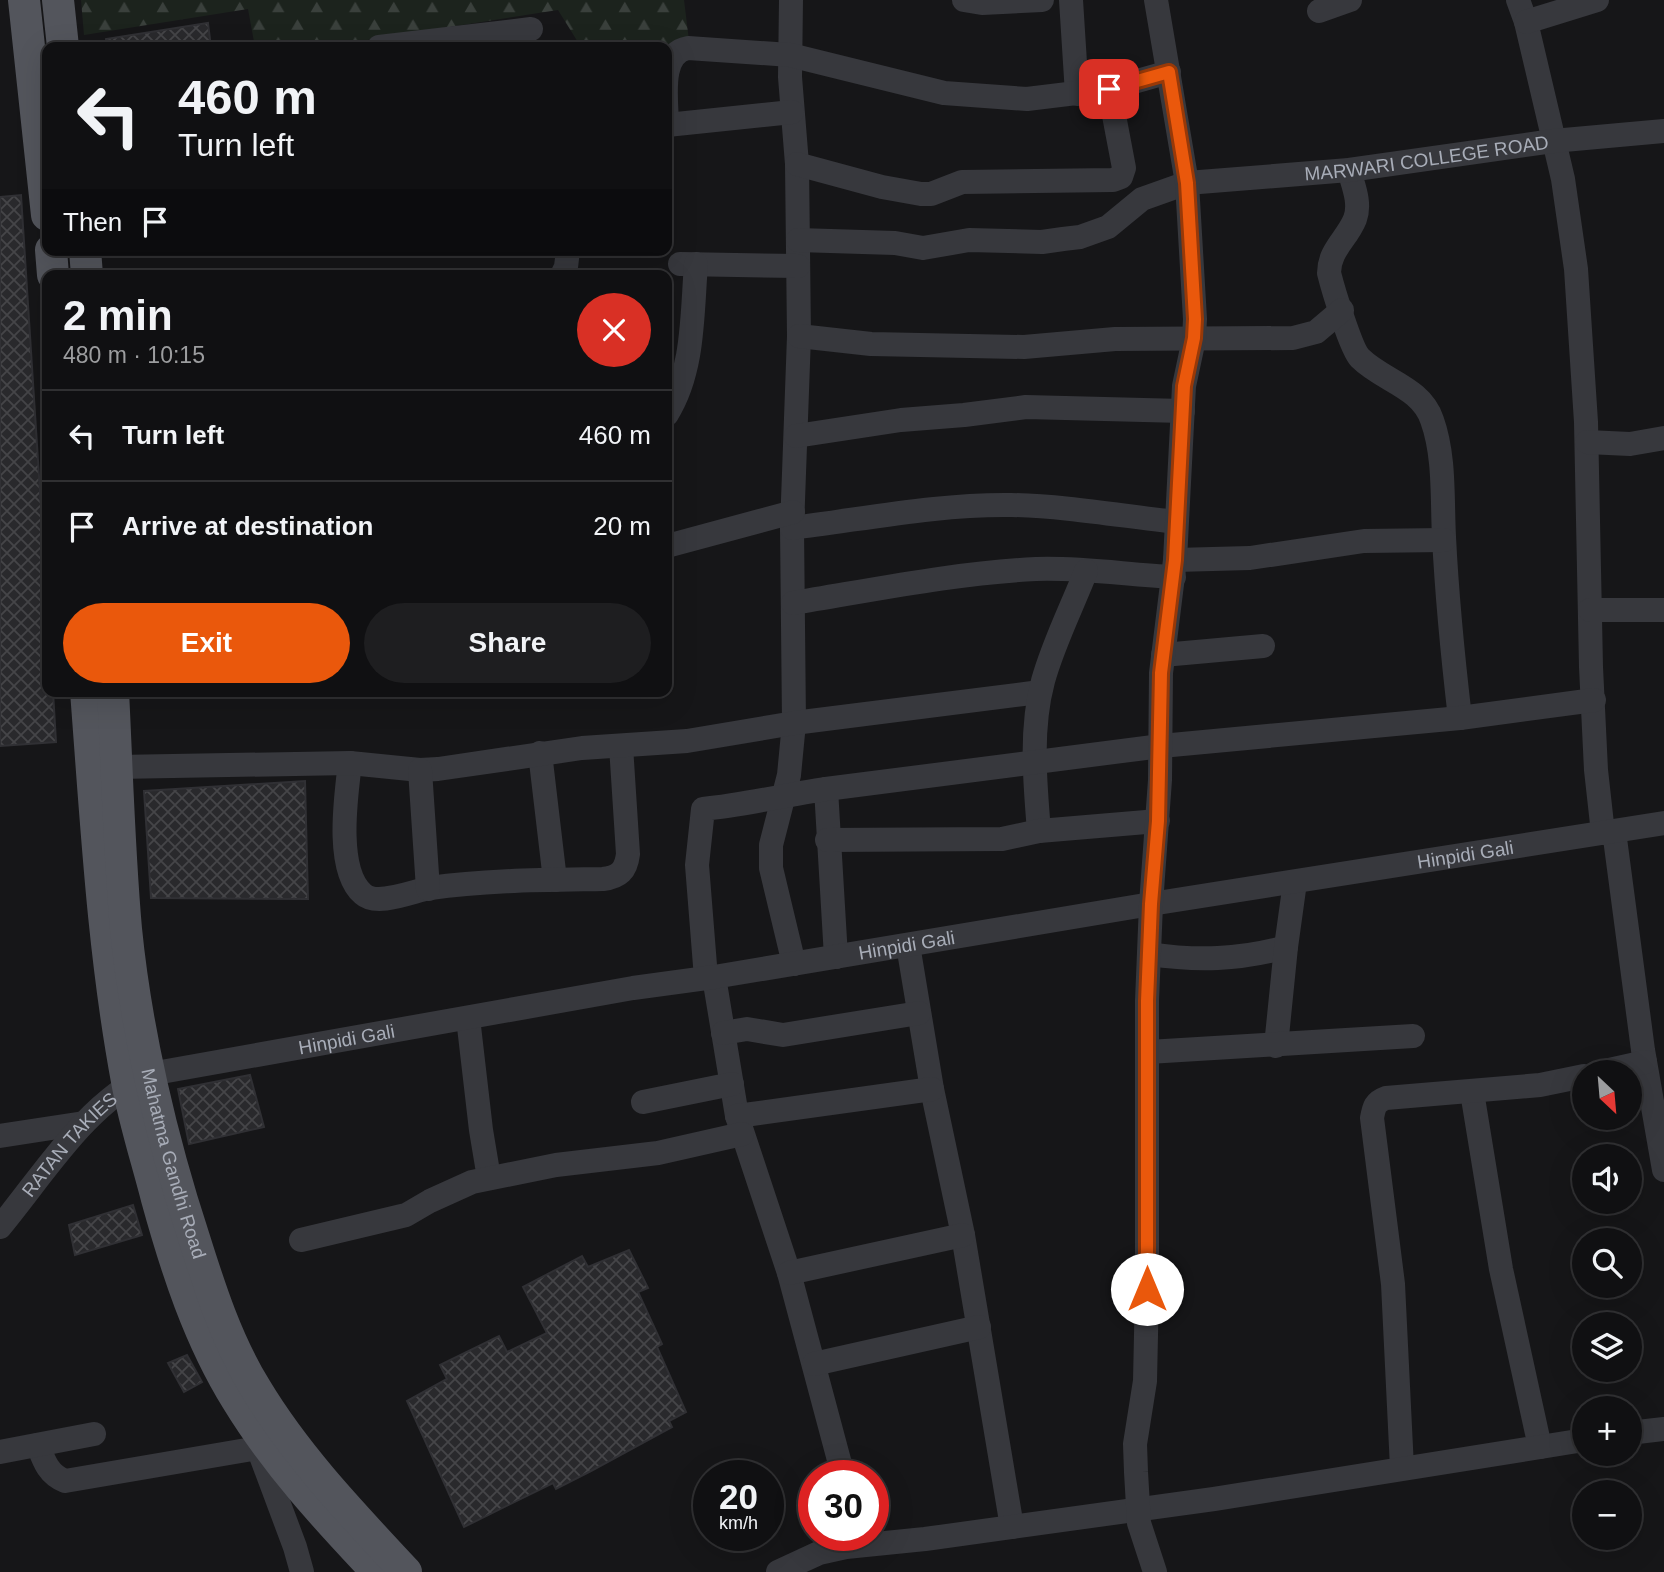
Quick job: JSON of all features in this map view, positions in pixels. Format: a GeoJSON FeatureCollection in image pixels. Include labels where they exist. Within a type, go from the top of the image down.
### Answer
{"type":"FeatureCollection","features":[{"type":"Feature","properties":{"kind":"main road"},"geometry":{"type":"LineString","coordinates":[[24,0],[38,55],[42,126]]}},
{"type":"Feature","properties":{"kind":"main road"},"geometry":{"type":"LineString","coordinates":[[58,0],[62,42]]}},
{"type":"Feature","properties":{"kind":"main road","name":"Mahatma Gandhi Road"},"geometry":{"type":"LineString","coordinates":[[86,697],[104,924],[139,1079],[168,1239],[212,1355],[259,1442],[377,1572]]}},
{"type":"Feature","properties":{"kind":"main road","name":"Mahatma Gandhi Road"},"geometry":{"type":"LineString","coordinates":[[113,697],[126,930],[139,1079],[170,1160],[208,1282],[230,1339],[254,1386],[277,1424],[308,1463],[406,1572]]}},
{"type":"Feature","properties":{"kind":"street"},"geometry":{"type":"LineString","coordinates":[[791,0],[790,55],[797,164],[799,336],[793,520],[794,723],[786,795],[770,855],[794,964]]}},
{"type":"Feature","properties":{"kind":"street"},"geometry":{"type":"LineString","coordinates":[[964,0],[993,3],[1042,0]]}},
{"type":"Feature","properties":{"kind":"street"},"geometry":{"type":"LineString","coordinates":[[1071,0],[1077,94]]}},
{"type":"Feature","properties":{"kind":"street"},"geometry":{"type":"LineString","coordinates":[[1155,1572],[1139,1522],[1135,1444],[1145,1381],[1149,954],[1158,821],[1163,655],[1175,568],[1184,386],[1194,338],[1193,261],[1187,183],[1156,0]]}},
{"type":"Feature","properties":{"kind":"street"},"geometry":{"type":"LineString","coordinates":[[1319,11],[1350,0]]}},
{"type":"Feature","properties":{"kind":"street"},"geometry":{"type":"LineString","coordinates":[[1597,0],[1522,11],[1563,179],[1576,270],[1587,442],[1596,770],[1650,1053],[1664,1170]]}},
{"type":"Feature","properties":{"kind":"street"},"geometry":{"type":"LineString","coordinates":[[421,42],[531,29]]}},
{"type":"Feature","properties":{"kind":"street"},"geometry":{"type":"LineString","coordinates":[[672,58],[680,50],[688,48],[790,55],[919,89],[957,95],[1027,99],[1109,89],[1169,72]]}},
{"type":"Feature","properties":{"kind":"street"},"geometry":{"type":"LineString","coordinates":[[797,164],[882,187],[921,194],[931,194],[962,182],[1113,180],[1121,177],[1124,168],[1109,89]]}},
{"type":"Feature","properties":{"kind":"street"},"geometry":{"type":"LineString","coordinates":[[672,125],[792,113]]}},
{"type":"Feature","properties":{"kind":"street","name":"MARWARI COLLEGE ROAD"},"geometry":{"type":"LineString","coordinates":[[797,240],[895,243],[923,248],[969,240],[1042,242],[1080,237],[1108,227],[1142,200],[1187,183],[1349,170],[1553,141],[1664,131]]}},
{"type":"Feature","properties":{"kind":"street"},"geometry":{"type":"LineString","coordinates":[[1349,170],[1357,204],[1355,218],[1329,261],[1331,283],[1353,347],[1360,358],[1413,394],[1426,406],[1433,420],[1440,463],[1452,648],[1460,719]]}},
{"type":"Feature","properties":{"kind":"street"},"geometry":{"type":"LineString","coordinates":[[672,404],[680,387],[688,353],[688,264],[798,266]]}},
{"type":"Feature","properties":{"kind":"street"},"geometry":{"type":"LineString","coordinates":[[799,336],[871,344],[1024,347],[1115,339],[1307,336],[1316,332],[1342,310]]}},
{"type":"Feature","properties":{"kind":"street"},"geometry":{"type":"LineString","coordinates":[[796,436],[1026,407],[1183,411]]}},
{"type":"Feature","properties":{"kind":"street"},"geometry":{"type":"LineString","coordinates":[[1587,442],[1630,444],[1664,439]]}},
{"type":"Feature","properties":{"kind":"street"},"geometry":{"type":"LineString","coordinates":[[672,545],[793,520],[1010,505],[1071,509],[1176,522]]}},
{"type":"Feature","properties":{"kind":"street"},"geometry":{"type":"LineString","coordinates":[[793,603],[1005,572],[1175,568],[1364,541],[1444,540]]}},
{"type":"Feature","properties":{"kind":"street"},"geometry":{"type":"LineString","coordinates":[[1040,831],[1036,729],[1041,692],[1047,669],[1086,571]]}},
{"type":"Feature","properties":{"kind":"street"},"geometry":{"type":"LineString","coordinates":[[1590,610],[1664,610]]}},
{"type":"Feature","properties":{"kind":"street"},"geometry":{"type":"LineString","coordinates":[[1163,655],[1263,646]]}},
{"type":"Feature","properties":{"kind":"street"},"geometry":{"type":"LineString","coordinates":[[117,767],[350,763],[420,770],[541,754],[708,738],[794,723],[1041,692]]}},
{"type":"Feature","properties":{"kind":"street"},"geometry":{"type":"LineString","coordinates":[[839,1460],[789,1273],[740,1125],[710,978],[697,865],[703,808],[758,802],[826,789],[1161,746],[1460,719],[1594,700]]}},
{"type":"Feature","properties":{"kind":"street"},"geometry":{"type":"LineString","coordinates":[[350,763],[344,832],[349,864],[360,891],[368,898],[382,899],[428,888],[613,878],[626,867],[628,854],[621,746]]}},
{"type":"Feature","properties":{"kind":"street"},"geometry":{"type":"LineString","coordinates":[[541,754],[555,880]]}},
{"type":"Feature","properties":{"kind":"street"},"geometry":{"type":"LineString","coordinates":[[420,770],[428,888]]}},
{"type":"Feature","properties":{"kind":"street"},"geometry":{"type":"LineString","coordinates":[[826,789],[836,957]]}},
{"type":"Feature","properties":{"kind":"street"},"geometry":{"type":"LineString","coordinates":[[827,840],[1002,839],[1040,831],[1158,821]]}},
{"type":"Feature","properties":{"kind":"street","name":"Hinpidi Gali"},"geometry":{"type":"LineString","coordinates":[[139,1079],[633,988],[710,978],[1151,904],[1664,823]]}},
{"type":"Feature","properties":{"kind":"street"},"geometry":{"type":"LineString","coordinates":[[1276,1046],[1295,882]]}},
{"type":"Feature","properties":{"kind":"street"},"geometry":{"type":"LineString","coordinates":[[908,945],[932,1089],[963,1235],[1012,1527]]}},
{"type":"Feature","properties":{"kind":"street"},"geometry":{"type":"LineString","coordinates":[[1149,954],[1210,960],[1247,956],[1286,947]]}},
{"type":"Feature","properties":{"kind":"street"},"geometry":{"type":"LineString","coordinates":[[723,1033],[747,1029],[783,1035],[919,1013]]}},
{"type":"Feature","properties":{"kind":"street"},"geometry":{"type":"LineString","coordinates":[[468,1017],[489,1178]]}},
{"type":"Feature","properties":{"kind":"street"},"geometry":{"type":"LineString","coordinates":[[1148,1052],[1413,1036]]}},
{"type":"Feature","properties":{"kind":"street"},"geometry":{"type":"LineString","coordinates":[[1631,1060],[1650,1053]]}},
{"type":"Feature","properties":{"kind":"street"},"geometry":{"type":"LineString","coordinates":[[1402,1468],[1393,1284],[1372,1118],[1374,1108],[1378,1101],[1386,1098],[1539,1085],[1572,1078]]}},
{"type":"Feature","properties":{"kind":"street","name":"RATAN TAKIES"},"geometry":{"type":"LineString","coordinates":[[0,1227],[84,1123],[139,1079]]}},
{"type":"Feature","properties":{"kind":"street"},"geometry":{"type":"LineString","coordinates":[[643,1102],[732,1084]]}},
{"type":"Feature","properties":{"kind":"street"},"geometry":{"type":"LineString","coordinates":[[301,1240],[406,1215],[446,1193],[489,1178],[555,1165],[659,1153],[740,1125],[932,1089]]}},
{"type":"Feature","properties":{"kind":"street"},"geometry":{"type":"LineString","coordinates":[[1472,1092],[1501,1269],[1540,1447]]}},
{"type":"Feature","properties":{"kind":"street"},"geometry":{"type":"LineString","coordinates":[[0,1136],[84,1123]]}},
{"type":"Feature","properties":{"kind":"street"},"geometry":{"type":"LineString","coordinates":[[789,1273],[963,1235]]}},
{"type":"Feature","properties":{"kind":"street"},"geometry":{"type":"LineString","coordinates":[[814,1364],[979,1327]]}},
{"type":"Feature","properties":{"kind":"street"},"geometry":{"type":"LineString","coordinates":[[1642,1432],[1664,1429]]}},
{"type":"Feature","properties":{"kind":"street"},"geometry":{"type":"LineString","coordinates":[[0,1452],[94,1434]]}},
{"type":"Feature","properties":{"kind":"street"},"geometry":{"type":"LineString","coordinates":[[38,1445],[46,1466],[54,1476],[65,1481],[259,1442],[302,1572]]}},
{"type":"Feature","properties":{"kind":"street"},"geometry":{"type":"LineString","coordinates":[[778,1572],[819,1553],[846,1547],[1251,1494],[1572,1442]]}},
{"type":"Feature","properties":{"kind":"green space"},"geometry":{"type":"Polygon","coordinates":[[[81,0],[684,0],[690,49],[672,49],[672,42],[578,42],[558,10],[355,42],[254,42],[248,9],[84,35],[81,0]]]}},
{"type":"Feature","properties":{"kind":"building"},"geometry":{"type":"Polygon","coordinates":[[[208,23],[210,42],[106,42],[106,39],[208,23]]]}},
{"type":"Feature","properties":{"kind":"building"},"geometry":{"type":"Polygon","coordinates":[[[21,195],[42,523],[42,697],[53,697],[56,742],[0,746],[0,197],[21,195]]]}},
{"type":"Feature","properties":{"kind":"building"},"geometry":{"type":"Polygon","coordinates":[[[305,781],[308,899],[151,898],[144,791],[305,781]]]}},
{"type":"Feature","properties":{"kind":"building"},"geometry":{"type":"Polygon","coordinates":[[[250,1075],[264,1127],[189,1144],[178,1089],[250,1075]]]}},
{"type":"Feature","properties":{"kind":"building"},"geometry":{"type":"Polygon","coordinates":[[[133,1205],[142,1235],[75,1255],[69,1225],[133,1205]]]}},
{"type":"Feature","properties":{"kind":"building"},"geometry":{"type":"Polygon","coordinates":[[[629,1250],[648,1288],[638,1292],[662,1344],[657,1347],[686,1412],[669,1421],[672,1427],[591,1471],[556,1489],[553,1483],[464,1527],[407,1401],[447,1379],[440,1365],[499,1336],[507,1352],[547,1333],[523,1287],[582,1256],[588,1267],[629,1250]]]}},
{"type":"Feature","properties":{"kind":"building"},"geometry":{"type":"Polygon","coordinates":[[[187,1355],[202,1382],[184,1392],[168,1363],[187,1355]]]}},
{"type":"Feature","properties":{"kind":"route"},"geometry":{"type":"LineString","coordinates":[[1109,89],[1169,72],[1187,183],[1195,319],[1184,386],[1174,577],[1161,673],[1158,821],[1147,1001],[1147,1289]]}}]}
